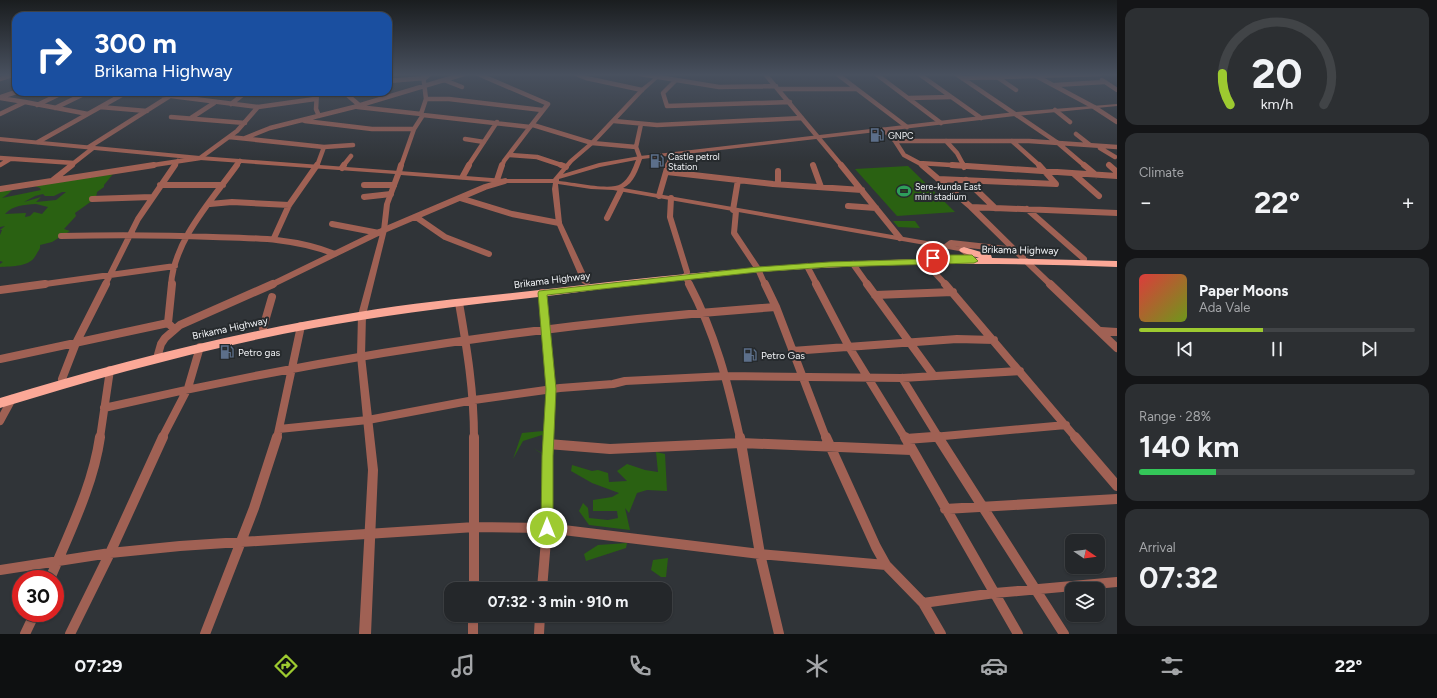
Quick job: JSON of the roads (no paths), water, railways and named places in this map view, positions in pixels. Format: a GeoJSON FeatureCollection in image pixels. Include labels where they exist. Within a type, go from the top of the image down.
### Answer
{"type":"FeatureCollection","features":[{"type":"Feature","properties":{"kind":"highway","name":"Brikama Highway"},"geometry":{"type":"LineString","coordinates":[[757,267],[923,260],[964,255],[1021,256],[1117,261]]}},
{"type":"Feature","properties":{"kind":"highway","name":"Brikama Highway"},"geometry":{"type":"LineString","coordinates":[[0,398],[62,379],[263,328],[586,283],[757,267],[923,260],[964,255],[990,258],[1021,256],[1117,264]]}},
{"type":"Feature","properties":{"kind":"highway","name":"Brikama Highway"},"geometry":{"type":"LineString","coordinates":[[0,403],[157,355],[362,313],[459,303],[686,274]]}},
{"type":"Feature","properties":{"kind":"street"},"geometry":{"type":"LineString","coordinates":[[0,114],[22,104]]}},
{"type":"Feature","properties":{"kind":"street"},"geometry":{"type":"LineString","coordinates":[[31,104],[88,114]]}},
{"type":"Feature","properties":{"kind":"street"},"geometry":{"type":"LineString","coordinates":[[55,108],[64,104]]}},
{"type":"Feature","properties":{"kind":"street"},"geometry":{"type":"LineString","coordinates":[[38,142],[106,104]]}},
{"type":"Feature","properties":{"kind":"street"},"geometry":{"type":"LineString","coordinates":[[52,180],[74,163],[91,147],[159,104]]}},
{"type":"Feature","properties":{"kind":"street"},"geometry":{"type":"LineString","coordinates":[[191,118],[213,104]]}},
{"type":"Feature","properties":{"kind":"street"},"geometry":{"type":"LineString","coordinates":[[224,104],[258,107],[282,104]]}},
{"type":"Feature","properties":{"kind":"street"},"geometry":{"type":"LineString","coordinates":[[315,104],[319,116]]}},
{"type":"Feature","properties":{"kind":"street"},"geometry":{"type":"LineString","coordinates":[[245,138],[270,128],[364,104]]}},
{"type":"Feature","properties":{"kind":"street"},"geometry":{"type":"LineString","coordinates":[[365,634],[373,470],[362,356],[362,313],[388,204],[414,129],[422,114],[425,104]]}},
{"type":"Feature","properties":{"kind":"street"},"geometry":{"type":"LineString","coordinates":[[492,104],[542,110]]}},
{"type":"Feature","properties":{"kind":"street"},"geometry":{"type":"LineString","coordinates":[[497,180],[501,167],[547,104]]}},
{"type":"Feature","properties":{"kind":"street"},"geometry":{"type":"LineString","coordinates":[[586,283],[560,223],[555,189],[556,180],[566,167],[592,144],[630,104]]}},
{"type":"Feature","properties":{"kind":"street"},"geometry":{"type":"LineString","coordinates":[[666,104],[667,106],[741,104]]}},
{"type":"Feature","properties":{"kind":"street"},"geometry":{"type":"LineString","coordinates":[[791,104],[900,238]]}},
{"type":"Feature","properties":{"kind":"street"},"geometry":{"type":"LineString","coordinates":[[876,104],[907,127]]}},
{"type":"Feature","properties":{"kind":"street"},"geometry":{"type":"LineString","coordinates":[[916,104],[941,123]]}},
{"type":"Feature","properties":{"kind":"street"},"geometry":{"type":"LineString","coordinates":[[960,104],[981,118]]}},
{"type":"Feature","properties":{"kind":"street"},"geometry":{"type":"LineString","coordinates":[[1000,104],[1058,143],[1096,175]]}},
{"type":"Feature","properties":{"kind":"street"},"geometry":{"type":"LineString","coordinates":[[1088,104],[1117,122]]}},
{"type":"Feature","properties":{"kind":"street"},"geometry":{"type":"LineString","coordinates":[[556,180],[599,165],[640,158],[1015,114],[1117,105]]}},
{"type":"Feature","properties":{"kind":"street"},"geometry":{"type":"LineString","coordinates":[[354,106],[532,126],[592,144],[636,147]]}},
{"type":"Feature","properties":{"kind":"street"},"geometry":{"type":"LineString","coordinates":[[100,107],[147,111]]}},
{"type":"Feature","properties":{"kind":"street"},"geometry":{"type":"LineString","coordinates":[[0,189],[200,158],[229,137],[258,107]]}},
{"type":"Feature","properties":{"kind":"street"},"geometry":{"type":"LineString","coordinates":[[1055,110],[1070,122]]}},
{"type":"Feature","properties":{"kind":"street"},"geometry":{"type":"LineString","coordinates":[[171,117],[245,122]]}},
{"type":"Feature","properties":{"kind":"street"},"geometry":{"type":"LineString","coordinates":[[1111,118],[1117,117]]}},
{"type":"Feature","properties":{"kind":"street"},"geometry":{"type":"LineString","coordinates":[[614,121],[641,124],[802,118]]}},
{"type":"Feature","properties":{"kind":"street"},"geometry":{"type":"LineString","coordinates":[[301,121],[372,129],[414,129]]}},
{"type":"Feature","properties":{"kind":"street"},"geometry":{"type":"LineString","coordinates":[[463,176],[497,122]]}},
{"type":"Feature","properties":{"kind":"street"},"geometry":{"type":"LineString","coordinates":[[607,218],[618,189],[625,184],[640,158],[636,147],[641,124]]}},
{"type":"Feature","properties":{"kind":"street"},"geometry":{"type":"LineString","coordinates":[[884,130],[895,141],[904,155],[919,163],[971,207],[1117,348]]}},
{"type":"Feature","properties":{"kind":"street"},"geometry":{"type":"LineString","coordinates":[[1076,134],[1089,145],[1107,151],[1115,157]]}},
{"type":"Feature","properties":{"kind":"street"},"geometry":{"type":"LineString","coordinates":[[229,137],[324,147],[354,144]]}},
{"type":"Feature","properties":{"kind":"street"},"geometry":{"type":"LineString","coordinates":[[0,139],[200,158],[463,176],[497,180],[556,180],[618,189],[947,246],[964,255]]}},
{"type":"Feature","properties":{"kind":"street"},"geometry":{"type":"LineString","coordinates":[[465,139],[484,142]]}},
{"type":"Feature","properties":{"kind":"street"},"geometry":{"type":"LineString","coordinates":[[938,179],[1056,184],[1047,172],[1012,140]]}},
{"type":"Feature","properties":{"kind":"street"},"geometry":{"type":"LineString","coordinates":[[895,141],[1012,140],[1116,148]]}},
{"type":"Feature","properties":{"kind":"street"},"geometry":{"type":"LineString","coordinates":[[946,141],[959,156],[964,167]]}},
{"type":"Feature","properties":{"kind":"street"},"geometry":{"type":"LineString","coordinates":[[274,238],[289,205],[317,166],[324,147]]}},
{"type":"Feature","properties":{"kind":"street"},"geometry":{"type":"LineString","coordinates":[[510,155],[537,157],[566,167]]}},
{"type":"Feature","properties":{"kind":"street"},"geometry":{"type":"LineString","coordinates":[[659,196],[671,155]]}},
{"type":"Feature","properties":{"kind":"street"},"geometry":{"type":"LineString","coordinates":[[342,168],[351,156]]}},
{"type":"Feature","properties":{"kind":"street"},"geometry":{"type":"LineString","coordinates":[[0,158],[74,163]]}},
{"type":"Feature","properties":{"kind":"street"},"geometry":{"type":"LineString","coordinates":[[0,165],[10,159]]}},
{"type":"Feature","properties":{"kind":"street"},"geometry":{"type":"LineString","coordinates":[[62,379],[76,344],[129,236],[152,197],[178,161]]}},
{"type":"Feature","properties":{"kind":"street"},"geometry":{"type":"LineString","coordinates":[[168,323],[170,317],[171,280],[175,266],[190,235],[240,161]]}},
{"type":"Feature","properties":{"kind":"street"},"geometry":{"type":"LineString","coordinates":[[919,163],[1117,176]]}},
{"type":"Feature","properties":{"kind":"street"},"geometry":{"type":"LineString","coordinates":[[813,165],[821,187]]}},
{"type":"Feature","properties":{"kind":"street"},"geometry":{"type":"LineString","coordinates":[[1109,165],[1117,172]]}},
{"type":"Feature","properties":{"kind":"street"},"geometry":{"type":"LineString","coordinates":[[778,171],[778,184]]}},
{"type":"Feature","properties":{"kind":"street"},"geometry":{"type":"LineString","coordinates":[[667,172],[778,184],[862,190]]}},
{"type":"Feature","properties":{"kind":"street"},"geometry":{"type":"LineString","coordinates":[[1074,174],[1099,196]]}},
{"type":"Feature","properties":{"kind":"street"},"geometry":{"type":"LineString","coordinates":[[157,355],[165,338],[174,329],[246,297],[382,232],[505,180]]}},
{"type":"Feature","properties":{"kind":"street"},"geometry":{"type":"LineString","coordinates":[[738,180],[734,232],[757,267],[776,307],[830,447],[876,547],[886,565],[922,603],[941,634]]}},
{"type":"Feature","properties":{"kind":"street"},"geometry":{"type":"LineString","coordinates":[[966,180],[995,208]]}},
{"type":"Feature","properties":{"kind":"street"},"geometry":{"type":"LineString","coordinates":[[160,185],[223,185]]}},
{"type":"Feature","properties":{"kind":"street"},"geometry":{"type":"LineString","coordinates":[[364,185],[394,185]]}},
{"type":"Feature","properties":{"kind":"street"},"geometry":{"type":"LineString","coordinates":[[364,197],[391,194]]}},
{"type":"Feature","properties":{"kind":"street"},"geometry":{"type":"LineString","coordinates":[[92,199],[152,197]]}},
{"type":"Feature","properties":{"kind":"street"},"geometry":{"type":"LineString","coordinates":[[460,198],[512,214],[560,223]]}},
{"type":"Feature","properties":{"kind":"street"},"geometry":{"type":"LineString","coordinates":[[671,198],[670,217],[686,274],[704,311],[726,376],[741,443],[760,554],[779,634]]}},
{"type":"Feature","properties":{"kind":"street"},"geometry":{"type":"LineString","coordinates":[[210,204],[232,202],[289,205]]}},
{"type":"Feature","properties":{"kind":"street"},"geometry":{"type":"LineString","coordinates":[[848,206],[876,208]]}},
{"type":"Feature","properties":{"kind":"street"},"geometry":{"type":"LineString","coordinates":[[971,207],[1117,213]]}},
{"type":"Feature","properties":{"kind":"street"},"geometry":{"type":"LineString","coordinates":[[1027,209],[1084,259]]}},
{"type":"Feature","properties":{"kind":"street"},"geometry":{"type":"LineString","coordinates":[[416,217],[445,237],[489,254]]}},
{"type":"Feature","properties":{"kind":"street"},"geometry":{"type":"LineString","coordinates":[[332,224],[382,232]]}},
{"type":"Feature","properties":{"kind":"street"},"geometry":{"type":"LineString","coordinates":[[61,236],[190,235],[274,238],[300,242],[335,254]]}},
{"type":"Feature","properties":{"kind":"street"},"geometry":{"type":"LineString","coordinates":[[947,246],[951,243],[1021,256]]}},
{"type":"Feature","properties":{"kind":"street"},"geometry":{"type":"LineString","coordinates":[[923,260],[954,292],[1117,486]]}},
{"type":"Feature","properties":{"kind":"street"},"geometry":{"type":"LineString","coordinates":[[853,264],[934,376]]}},
{"type":"Feature","properties":{"kind":"street"},"geometry":{"type":"LineString","coordinates":[[0,290],[175,266]]}},
{"type":"Feature","properties":{"kind":"street"},"geometry":{"type":"LineString","coordinates":[[807,266],[849,347],[906,439],[1018,634]]}},
{"type":"Feature","properties":{"kind":"street"},"geometry":{"type":"LineString","coordinates":[[875,295],[954,292]]}},
{"type":"Feature","properties":{"kind":"street"},"geometry":{"type":"LineString","coordinates":[[542,293],[551,389],[548,444],[547,528],[543,582]]}},
{"type":"Feature","properties":{"kind":"street"},"geometry":{"type":"LineString","coordinates":[[263,328],[272,297]]}},
{"type":"Feature","properties":{"kind":"street"},"geometry":{"type":"LineString","coordinates":[[459,303],[471,370],[474,400],[474,582]]}},
{"type":"Feature","properties":{"kind":"street"},"geometry":{"type":"LineString","coordinates":[[104,408],[188,388],[362,356],[545,330],[704,311],[776,307]]}},
{"type":"Feature","properties":{"kind":"street"},"geometry":{"type":"LineString","coordinates":[[168,323],[174,329]]}},
{"type":"Feature","properties":{"kind":"street"},"geometry":{"type":"LineString","coordinates":[[0,359],[76,344],[168,323]]}},
{"type":"Feature","properties":{"kind":"street"},"geometry":{"type":"LineString","coordinates":[[205,634],[242,541],[279,429],[301,326]]}},
{"type":"Feature","properties":{"kind":"street"},"geometry":{"type":"LineString","coordinates":[[1100,331],[1117,332]]}},
{"type":"Feature","properties":{"kind":"street"},"geometry":{"type":"LineString","coordinates":[[792,351],[957,339],[994,340]]}},
{"type":"Feature","properties":{"kind":"street"},"geometry":{"type":"LineString","coordinates":[[70,634],[110,553],[170,420],[188,388],[200,347]]}},
{"type":"Feature","properties":{"kind":"street"},"geometry":{"type":"LineString","coordinates":[[54,570],[98,454],[110,370]]}},
{"type":"Feature","properties":{"kind":"street"},"geometry":{"type":"LineString","coordinates":[[279,429],[368,420],[474,400],[551,389],[613,384],[625,381],[726,376],[902,378],[1020,371]]}},
{"type":"Feature","properties":{"kind":"street"},"geometry":{"type":"LineString","coordinates":[[902,378],[936,436],[1038,590],[1064,634]]}},
{"type":"Feature","properties":{"kind":"street"},"geometry":{"type":"LineString","coordinates":[[0,421],[12,399]]}},
{"type":"Feature","properties":{"kind":"street"},"geometry":{"type":"LineString","coordinates":[[906,439],[1066,425]]}},
{"type":"Feature","properties":{"kind":"street"},"geometry":{"type":"LineString","coordinates":[[548,444],[610,449],[741,443],[911,450]]}},
{"type":"Feature","properties":{"kind":"street"},"geometry":{"type":"LineString","coordinates":[[945,508],[1117,499]]}},
{"type":"Feature","properties":{"kind":"street"},"geometry":{"type":"LineString","coordinates":[[0,570],[110,553],[242,541],[475,527],[547,528],[760,554],[886,565]]}},
{"type":"Feature","properties":{"kind":"street"},"geometry":{"type":"LineString","coordinates":[[922,603],[1117,582]]}},
{"type":"Feature","properties":{"kind":"street"},"geometry":{"type":"LineString","coordinates":[[25,634],[30,622]]}},
{"type":"Feature","properties":{"kind":"street"},"geometry":{"type":"LineString","coordinates":[[473,622],[473,634]]}},
{"type":"Feature","properties":{"kind":"street"},"geometry":{"type":"LineString","coordinates":[[539,634],[540,622]]}},
{"type":"Feature","properties":{"kind":"place","name":"GNPC"},"geometry":{"type":"Point","coordinates":[877,135]}},
{"type":"Feature","properties":{"kind":"place","name":"Castle petrol Station"},"geometry":{"type":"Point","coordinates":[657,161]}},
{"type":"Feature","properties":{"kind":"place","name":"Sere-kunda East mini stadium"},"geometry":{"type":"Point","coordinates":[904,191]}},
{"type":"Feature","properties":{"kind":"place","name":"Petro gas"},"geometry":{"type":"Point","coordinates":[227,352]}},
{"type":"Feature","properties":{"kind":"place","name":"Petro Gas"},"geometry":{"type":"Point","coordinates":[750,355]}}]}
